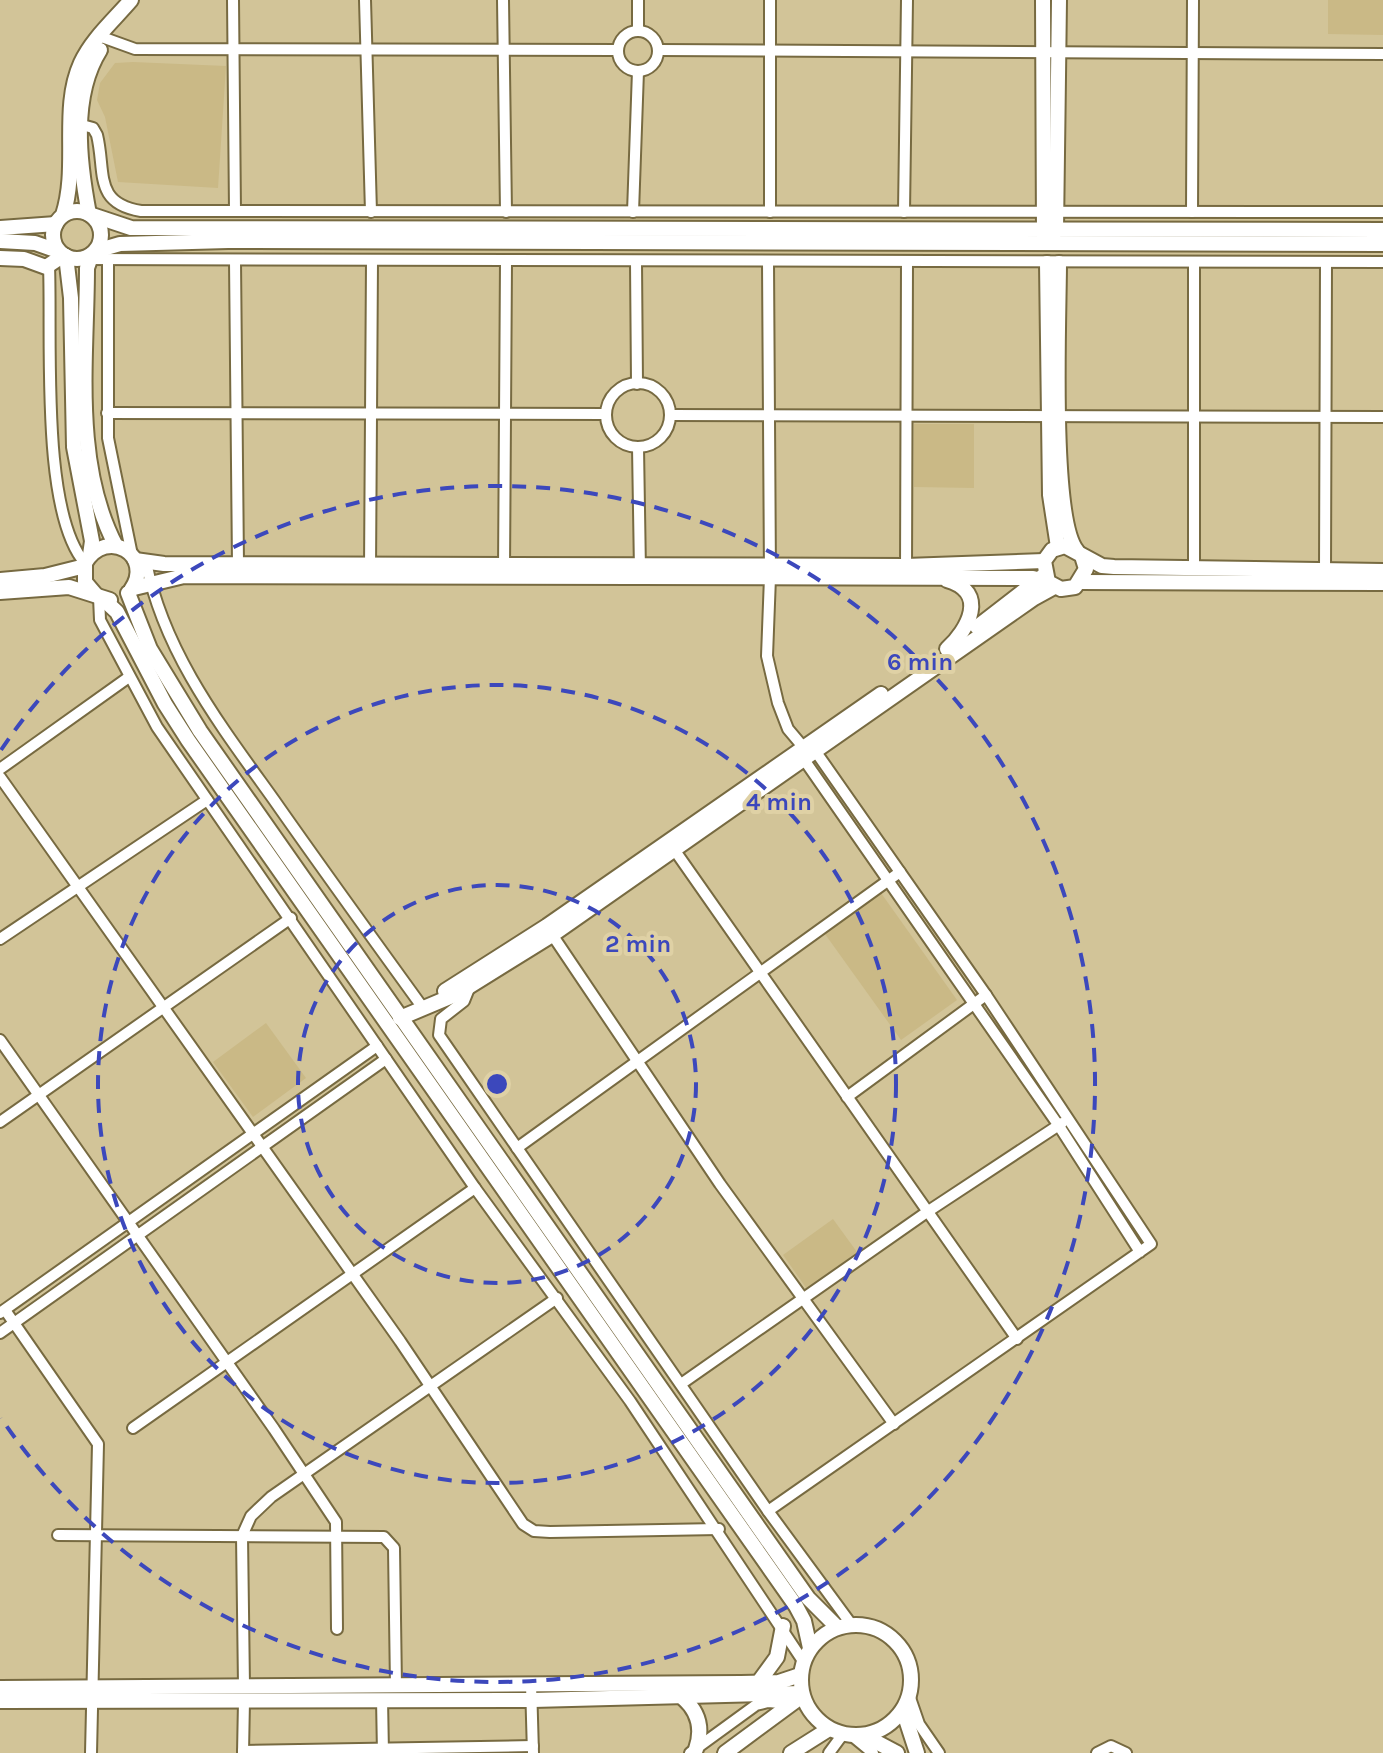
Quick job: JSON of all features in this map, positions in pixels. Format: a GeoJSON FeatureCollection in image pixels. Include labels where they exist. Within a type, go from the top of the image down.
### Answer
{"type":"FeatureCollection","features":[{"type":"Feature","properties":{"kind":"street"},"geometry":{"type":"LineString","coordinates":[[131,0],[103,38],[88,72],[82,125],[83,183],[90,214],[102,235],[78,255],[72,311],[74,447],[92,541],[85,582],[117,612],[165,704],[188,740],[796,1606],[807,1630],[799,1698],[725,1753]]}},
{"type":"Feature","properties":{"kind":"street"},"geometry":{"type":"LineString","coordinates":[[142,0],[81,62],[74,88],[72,179],[53,235],[78,255],[86,420],[99,505],[116,546],[138,559],[370,571]]}},
{"type":"Feature","properties":{"kind":"street"},"geometry":{"type":"LineString","coordinates":[[233,0],[235,211]]}},
{"type":"Feature","properties":{"kind":"street"},"geometry":{"type":"LineString","coordinates":[[365,0],[371,212]]}},
{"type":"Feature","properties":{"kind":"street"},"geometry":{"type":"LineString","coordinates":[[503,0],[506,212]]}},
{"type":"Feature","properties":{"kind":"street"},"geometry":{"type":"LineString","coordinates":[[638,0],[638,31]]}},
{"type":"Feature","properties":{"kind":"street"},"geometry":{"type":"LineString","coordinates":[[770,0],[770,212]]}},
{"type":"Feature","properties":{"kind":"street"},"geometry":{"type":"LineString","coordinates":[[904,212],[907,0]]}},
{"type":"Feature","properties":{"kind":"street"},"geometry":{"type":"LineString","coordinates":[[1043,0],[1049,212]]}},
{"type":"Feature","properties":{"kind":"street"},"geometry":{"type":"LineString","coordinates":[[1048,234],[1059,52],[1059,0]]}},
{"type":"Feature","properties":{"kind":"street"},"geometry":{"type":"LineString","coordinates":[[1192,212],[1193,0]]}},
{"type":"Feature","properties":{"kind":"street"},"geometry":{"type":"LineString","coordinates":[[638,31],[653,38],[658,50],[654,62],[638,71],[621,62],[618,50],[623,37],[638,31]]}},
{"type":"Feature","properties":{"kind":"street"},"geometry":{"type":"LineString","coordinates":[[103,38],[135,49],[618,50]]}},
{"type":"Feature","properties":{"kind":"street"},"geometry":{"type":"LineString","coordinates":[[658,50],[1383,54]]}},
{"type":"Feature","properties":{"kind":"street"},"geometry":{"type":"LineString","coordinates":[[633,212],[638,71]]}},
{"type":"Feature","properties":{"kind":"street"},"geometry":{"type":"LineString","coordinates":[[82,125],[93,128],[97,135],[106,191],[120,206],[141,211],[1383,212]]}},
{"type":"Feature","properties":{"kind":"street"},"geometry":{"type":"LineString","coordinates":[[0,228],[59,219],[77,210],[110,224],[131,228],[1048,234],[1383,244]]}},
{"type":"Feature","properties":{"kind":"street"},"geometry":{"type":"LineString","coordinates":[[0,258],[49,266],[120,244],[228,241],[1383,230]]}},
{"type":"Feature","properties":{"kind":"street"},"geometry":{"type":"LineString","coordinates":[[0,241],[35,243],[108,261],[1383,262]]}},
{"type":"Feature","properties":{"kind":"street"},"geometry":{"type":"LineString","coordinates":[[108,261],[107,413],[113,472],[138,559],[184,667],[212,712],[423,1008]]}},
{"type":"Feature","properties":{"kind":"street"},"geometry":{"type":"LineString","coordinates":[[235,261],[238,564]]}},
{"type":"Feature","properties":{"kind":"street"},"geometry":{"type":"LineString","coordinates":[[370,571],[372,261]]}},
{"type":"Feature","properties":{"kind":"street"},"geometry":{"type":"LineString","coordinates":[[504,571],[506,261]]}},
{"type":"Feature","properties":{"kind":"street"},"geometry":{"type":"LineString","coordinates":[[636,262],[637,384]]}},
{"type":"Feature","properties":{"kind":"street"},"geometry":{"type":"LineString","coordinates":[[768,262],[771,415],[767,656],[770,682],[788,729],[900,872],[986,995],[1151,1244],[768,1511]]}},
{"type":"Feature","properties":{"kind":"street"},"geometry":{"type":"LineString","coordinates":[[906,572],[907,262]]}},
{"type":"Feature","properties":{"kind":"street"},"geometry":{"type":"LineString","coordinates":[[1194,262],[1194,570]]}},
{"type":"Feature","properties":{"kind":"street"},"geometry":{"type":"LineString","coordinates":[[1325,571],[1328,417],[1326,262]]}},
{"type":"Feature","properties":{"kind":"street"},"geometry":{"type":"LineString","coordinates":[[400,1018],[470,986],[808,754],[1046,577],[1058,547],[1050,495],[1053,263]]}},
{"type":"Feature","properties":{"kind":"street"},"geometry":{"type":"LineString","coordinates":[[49,266],[51,399],[57,478],[71,541],[87,561]]}},
{"type":"Feature","properties":{"kind":"street"},"geometry":{"type":"LineString","coordinates":[[637,384],[654,387],[662,395],[670,415],[664,434],[648,446],[638,447],[628,446],[612,434],[606,414],[613,394],[622,387],[637,384]]}},
{"type":"Feature","properties":{"kind":"street"},"geometry":{"type":"LineString","coordinates":[[107,413],[606,414]]}},
{"type":"Feature","properties":{"kind":"street"},"geometry":{"type":"LineString","coordinates":[[670,415],[1383,417]]}},
{"type":"Feature","properties":{"kind":"street"},"geometry":{"type":"LineString","coordinates":[[1053,417],[1068,534],[1086,569],[1081,582]]}},
{"type":"Feature","properties":{"kind":"street"},"geometry":{"type":"LineString","coordinates":[[638,447],[640,571]]}},
{"type":"Feature","properties":{"kind":"street"},"geometry":{"type":"LineString","coordinates":[[0,580],[45,576],[87,561],[97,549],[116,546]]}},
{"type":"Feature","properties":{"kind":"street"},"geometry":{"type":"LineString","coordinates":[[1058,547],[1080,553],[1102,566],[1383,571]]}},
{"type":"Feature","properties":{"kind":"street"},"geometry":{"type":"LineString","coordinates":[[138,559],[138,571],[131,590],[150,649],[200,731],[808,1598],[844,1626],[881,1630],[893,1639],[909,1665],[909,1695],[919,1724],[939,1753]]}},
{"type":"Feature","properties":{"kind":"street"},"geometry":{"type":"LineString","coordinates":[[0,592],[59,587],[100,597],[120,598],[150,582],[184,576],[370,571],[906,572],[1046,577],[1069,589],[1081,582],[1109,579],[1383,583]]}},
{"type":"Feature","properties":{"kind":"street"},"geometry":{"type":"LineString","coordinates":[[906,572],[939,578],[1046,577]]}},
{"type":"Feature","properties":{"kind":"street"},"geometry":{"type":"LineString","coordinates":[[808,754],[1046,577]]}},
{"type":"Feature","properties":{"kind":"street"},"geometry":{"type":"LineString","coordinates":[[939,578],[961,588],[971,607],[967,628],[947,649]]}},
{"type":"Feature","properties":{"kind":"street"},"geometry":{"type":"LineString","coordinates":[[100,597],[100,620],[129,677],[207,800],[475,1188],[557,1298],[719,1529],[804,1661]]}},
{"type":"Feature","properties":{"kind":"street"},"geometry":{"type":"LineString","coordinates":[[0,769],[129,677]]}},
{"type":"Feature","properties":{"kind":"street"},"geometry":{"type":"LineString","coordinates":[[808,754],[886,881],[1059,1126],[1140,1252]]}},
{"type":"Feature","properties":{"kind":"street"},"geometry":{"type":"LineString","coordinates":[[0,777],[75,889],[163,1008],[530,1529],[719,1529]]}},
{"type":"Feature","properties":{"kind":"street"},"geometry":{"type":"LineString","coordinates":[[0,939],[207,800]]}},
{"type":"Feature","properties":{"kind":"street"},"geometry":{"type":"LineString","coordinates":[[672,846],[1017,1339]]}},
{"type":"Feature","properties":{"kind":"street"},"geometry":{"type":"LineString","coordinates":[[517,1148],[900,872]]}},
{"type":"Feature","properties":{"kind":"street"},"geometry":{"type":"LineString","coordinates":[[0,1122],[291,918]]}},
{"type":"Feature","properties":{"kind":"street"},"geometry":{"type":"LineString","coordinates":[[423,1008],[477,968],[550,930]]}},
{"type":"Feature","properties":{"kind":"street"},"geometry":{"type":"LineString","coordinates":[[550,930],[803,1299],[894,1424]]}},
{"type":"Feature","properties":{"kind":"street"},"geometry":{"type":"LineString","coordinates":[[470,986],[464,1001],[441,1019],[439,1035],[844,1626]]}},
{"type":"Feature","properties":{"kind":"street"},"geometry":{"type":"LineString","coordinates":[[847,1097],[986,995]]}},
{"type":"Feature","properties":{"kind":"street"},"geometry":{"type":"LineString","coordinates":[[0,1040],[305,1473],[336,1522],[337,1629]]}},
{"type":"Feature","properties":{"kind":"street"},"geometry":{"type":"LineString","coordinates":[[91,1753],[98,1444],[14,1324],[2,1312],[377,1046]]}},
{"type":"Feature","properties":{"kind":"street"},"geometry":{"type":"LineString","coordinates":[[0,1333],[386,1059]]}},
{"type":"Feature","properties":{"kind":"street"},"geometry":{"type":"LineString","coordinates":[[681,1384],[927,1212],[1068,1118]]}},
{"type":"Feature","properties":{"kind":"street"},"geometry":{"type":"LineString","coordinates":[[133,1428],[475,1188]]}},
{"type":"Feature","properties":{"kind":"street"},"geometry":{"type":"LineString","coordinates":[[531,1684],[533,1750],[243,1752],[242,1536],[257,1509],[429,1385],[557,1298]]}},
{"type":"Feature","properties":{"kind":"street"},"geometry":{"type":"LineString","coordinates":[[58,1535],[384,1537],[394,1548],[396,1687]]}},
{"type":"Feature","properties":{"kind":"street"},"geometry":{"type":"LineString","coordinates":[[758,1683],[777,1657],[783,1626]]}},
{"type":"Feature","properties":{"kind":"street"},"geometry":{"type":"LineString","coordinates":[[0,1701],[93,1695],[244,1694],[396,1687],[779,1682],[844,1626]]}},
{"type":"Feature","properties":{"kind":"street"},"geometry":{"type":"LineString","coordinates":[[0,1688],[93,1695]]}},
{"type":"Feature","properties":{"kind":"street"},"geometry":{"type":"LineString","coordinates":[[244,1694],[382,1699],[799,1698]]}},
{"type":"Feature","properties":{"kind":"street"},"geometry":{"type":"LineString","coordinates":[[791,1753],[846,1733],[885,1727],[903,1710],[909,1695]]}},
{"type":"Feature","properties":{"kind":"street"},"geometry":{"type":"LineString","coordinates":[[683,1698],[694,1710],[700,1725],[693,1751]]}},
{"type":"Feature","properties":{"kind":"street"},"geometry":{"type":"LineString","coordinates":[[799,1698],[808,1709],[873,1753]]}},
{"type":"Feature","properties":{"kind":"street"},"geometry":{"type":"LineString","coordinates":[[693,1751],[756,1705],[799,1698]]}},
{"type":"Feature","properties":{"kind":"street"},"geometry":{"type":"LineString","coordinates":[[382,1699],[383,1751]]}},
{"type":"Feature","properties":{"kind":"street"},"geometry":{"type":"LineString","coordinates":[[903,1710],[917,1753]]}},
{"type":"Feature","properties":{"kind":"street"},"geometry":{"type":"LineString","coordinates":[[829,1753],[846,1733]]}},
{"type":"Feature","properties":{"kind":"street"},"geometry":{"type":"LineString","coordinates":[[846,1733],[897,1753]]}},
{"type":"Feature","properties":{"kind":"street"},"geometry":{"type":"LineString","coordinates":[[1097,1753],[1115,1746],[1126,1753]]}},
{"type":"Feature","properties":{"kind":"shaded area"},"geometry":{"type":"Polygon","coordinates":[[[1328,0],[1383,0],[1383,35],[1328,34],[1328,0]]]}},
{"type":"Feature","properties":{"kind":"shaded area"},"geometry":{"type":"Polygon","coordinates":[[[115,63],[226,66],[218,188],[118,182],[105,117],[97,100],[100,83],[115,63]]]}},
{"type":"Feature","properties":{"kind":"shaded area"},"geometry":{"type":"Polygon","coordinates":[[[914,424],[974,424],[974,488],[914,487],[914,424]]]}},
{"type":"Feature","properties":{"kind":"shaded area"},"geometry":{"type":"Polygon","coordinates":[[[881,893],[957,1000],[901,1040],[825,934],[881,893]]]}},
{"type":"Feature","properties":{"kind":"shaded area"},"geometry":{"type":"Polygon","coordinates":[[[266,1023],[306,1078],[253,1117],[213,1062],[266,1023]]]}},
{"type":"Feature","properties":{"kind":"shaded area"},"geometry":{"type":"Polygon","coordinates":[[[833,1219],[857,1252],[807,1289],[783,1255],[833,1219]]]}}]}
